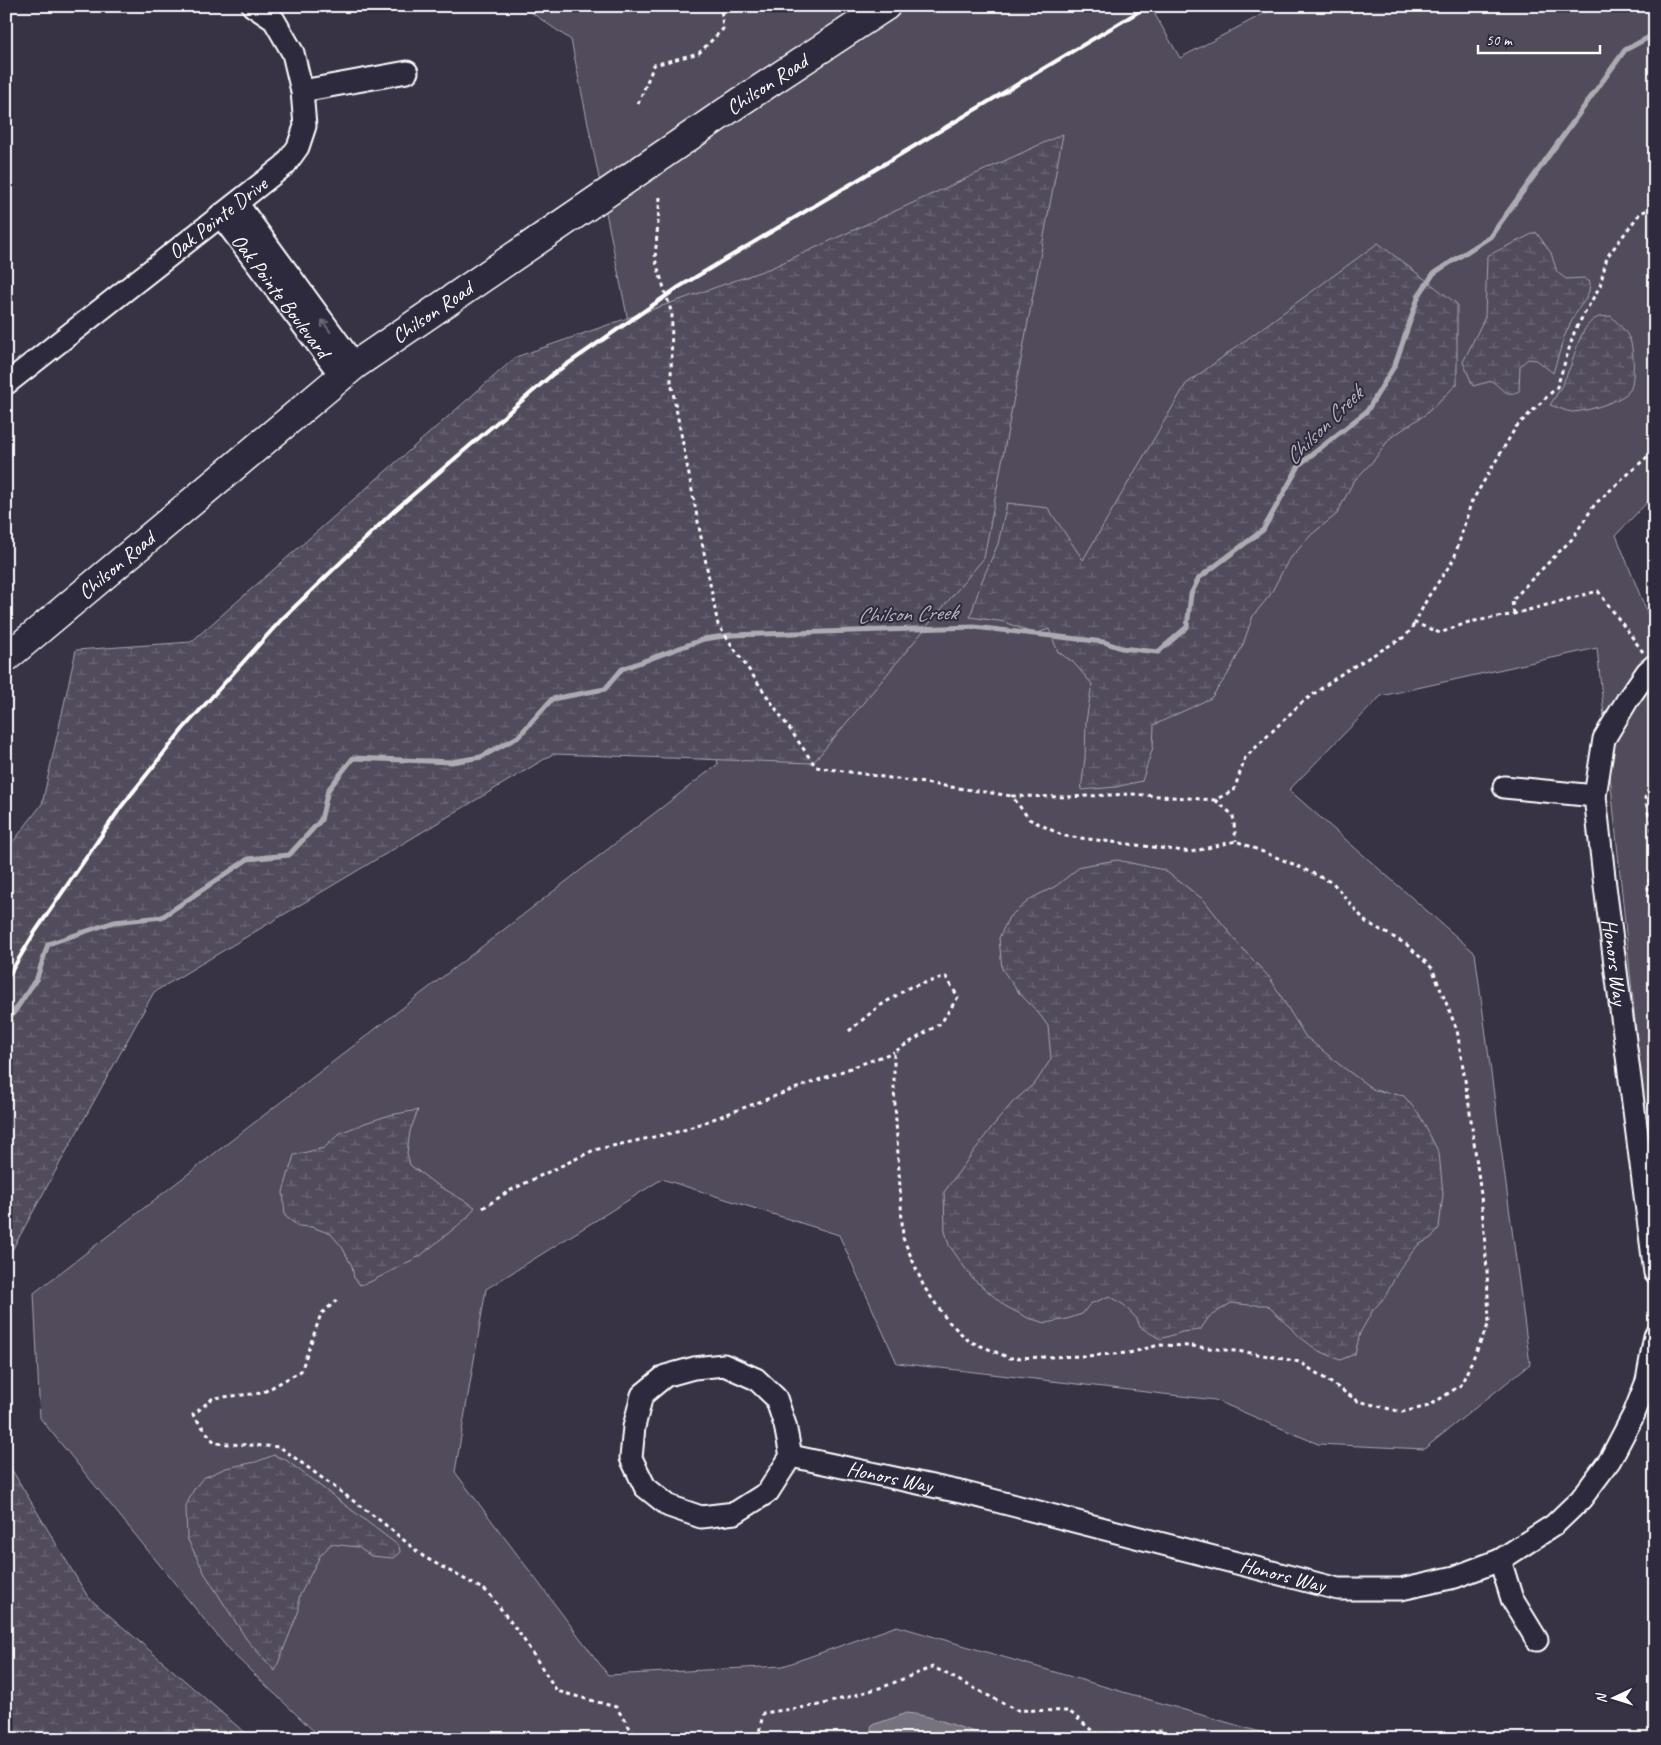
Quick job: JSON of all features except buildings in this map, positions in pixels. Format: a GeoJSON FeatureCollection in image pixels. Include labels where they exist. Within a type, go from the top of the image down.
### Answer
{"type":"FeatureCollection","features":[{"type":"Feature","properties":{"kind":"main road","name":"Chilson Road"},"geometry":{"type":"LineString","coordinates":[[6,658],[348,371],[740,102],[886,6]]}},
{"type":"Feature","properties":{"kind":"street","name":"Oak Pointe Drive"},"geometry":{"type":"LineString","coordinates":[[6,384],[285,165],[298,148],[305,126],[302,91],[293,54],[274,20],[253,6]]}},
{"type":"Feature","properties":{"kind":"street"},"geometry":{"type":"LineString","coordinates":[[302,91],[407,72]]}},
{"type":"Feature","properties":{"kind":"street","name":"Oak Pointe Boulevard"},"geometry":{"type":"LineString","coordinates":[[228,209],[348,371]]}},
{"type":"Feature","properties":{"kind":"street","name":"Honors Way"},"geometry":{"type":"LineString","coordinates":[[1651,662],[1647,672],[1604,739],[1595,796],[1655,1273]]}},
{"type":"Feature","properties":{"kind":"street"},"geometry":{"type":"LineString","coordinates":[[1504,787],[1595,796]]}},
{"type":"Feature","properties":{"kind":"street","name":"Honors Way"},"geometry":{"type":"LineString","coordinates":[[791,1456],[965,1493],[1338,1589],[1401,1589],[1455,1576],[1500,1560],[1554,1525],[1581,1499],[1610,1460],[1634,1414],[1647,1381],[1655,1336]]}},
{"type":"Feature","properties":{"kind":"street"},"geometry":{"type":"LineString","coordinates":[[724,1366],[732,1369],[756,1379],[776,1398],[785,1425],[791,1456],[768,1492],[735,1513],[700,1517],[669,1506],[645,1487],[631,1458],[634,1427],[642,1395],[665,1376],[694,1368],[724,1366]]}},
{"type":"Feature","properties":{"kind":"street"},"geometry":{"type":"LineString","coordinates":[[1500,1560],[1512,1599],[1537,1640]]}},
{"type":"Feature","properties":{"kind":"path"},"geometry":{"type":"LineString","coordinates":[[638,104],[654,65],[699,53],[723,29],[721,6]]}},
{"type":"Feature","properties":{"kind":"path"},"geometry":{"type":"LineString","coordinates":[[660,197],[655,259],[672,314],[671,382],[718,625],[816,767],[1012,796],[1067,797],[1132,794],[1215,800],[1234,790],[1245,758],[1300,704],[1344,672],[1406,636],[1454,559],[1471,503],[1516,427],[1557,387],[1575,330],[1600,286],[1607,257],[1641,212],[1655,209]]}},
{"type":"Feature","properties":{"kind":"path"},"geometry":{"type":"LineString","coordinates":[[1514,614],[1512,601],[1572,540],[1595,504],[1655,453]]}},
{"type":"Feature","properties":{"kind":"path"},"geometry":{"type":"LineString","coordinates":[[1415,623],[1440,633],[1469,622],[1510,615],[1598,591],[1651,662]]}},
{"type":"Feature","properties":{"kind":"path"},"geometry":{"type":"LineString","coordinates":[[1655,774],[1645,798],[1655,843]]}},
{"type":"Feature","properties":{"kind":"path"},"geometry":{"type":"LineString","coordinates":[[894,1052],[894,1088],[903,1238],[924,1287],[947,1320],[969,1341],[1010,1358],[1129,1353],[1158,1345],[1192,1346],[1252,1353],[1300,1362],[1358,1401],[1402,1412],[1429,1406],[1461,1385],[1489,1323],[1488,1270],[1481,1194],[1457,1030],[1432,968],[1406,944],[1366,922],[1333,883],[1293,864],[1236,841],[1191,852],[1064,836],[1029,818],[1012,796]]}},
{"type":"Feature","properties":{"kind":"path"},"geometry":{"type":"LineString","coordinates":[[1215,800],[1233,815],[1236,841]]}},
{"type":"Feature","properties":{"kind":"path"},"geometry":{"type":"LineString","coordinates":[[1655,847],[1648,887],[1655,949]]}},
{"type":"Feature","properties":{"kind":"path"},"geometry":{"type":"LineString","coordinates":[[483,1208],[509,1191],[594,1150],[682,1131],[894,1052],[940,1023],[958,997],[946,977],[910,987],[878,1007],[849,1031]]}},
{"type":"Feature","properties":{"kind":"path"},"geometry":{"type":"LineString","coordinates":[[337,1300],[321,1314],[301,1370],[262,1393],[213,1398],[193,1415],[215,1443],[280,1447],[382,1522],[424,1557],[488,1592],[522,1637],[557,1691],[616,1707],[637,1739]]}},
{"type":"Feature","properties":{"kind":"path"},"geometry":{"type":"LineString","coordinates":[[758,1739],[763,1713],[820,1705],[883,1687],[933,1667],[1016,1710],[1069,1711],[1096,1735],[1161,1731],[1174,1739]]}},
{"type":"Feature","properties":{"kind":"green space"},"geometry":{"type":"Polygon","coordinates":[[[522,6],[1150,6],[1180,58],[1278,6],[1655,6],[1655,494],[1616,535],[1648,615],[1655,614],[1655,1217],[1597,648],[1381,696],[1289,790],[1475,953],[1530,1364],[1424,1449],[1318,1444],[1215,1400],[897,1363],[839,1235],[662,1179],[486,1289],[455,1472],[608,1675],[783,1666],[897,1626],[1284,1739],[322,1739],[230,1651],[40,1418],[34,1293],[718,764],[571,40],[522,6]]]}},
{"type":"Feature","properties":{"kind":"green space"},"geometry":{"type":"Polygon","coordinates":[[[1063,134],[984,558],[813,763],[553,754],[154,992],[6,1261],[6,851],[42,804],[76,650],[191,642],[516,357],[771,268],[1063,134]]]}},
{"type":"Feature","properties":{"kind":"green space"},"geometry":{"type":"Polygon","coordinates":[[[1536,232],[1551,253],[1557,272],[1566,279],[1584,278],[1590,282],[1589,291],[1564,337],[1553,373],[1537,360],[1528,359],[1520,366],[1519,391],[1515,393],[1508,393],[1492,381],[1473,386],[1463,362],[1485,317],[1487,256],[1536,232]]]}},
{"type":"Feature","properties":{"kind":"green space"},"geometry":{"type":"Polygon","coordinates":[[[1378,243],[1457,304],[1457,384],[1426,414],[1390,438],[1374,460],[1353,482],[1337,514],[1312,534],[1288,561],[1270,595],[1253,616],[1242,647],[1228,674],[1211,698],[1154,725],[1153,747],[1142,781],[1116,787],[1081,790],[1085,758],[1086,722],[1092,684],[1073,662],[1058,652],[1049,629],[1034,634],[1005,622],[970,617],[981,583],[998,544],[1007,503],[1048,508],[1083,560],[1186,384],[1378,243]]]}},
{"type":"Feature","properties":{"kind":"green space"},"geometry":{"type":"Polygon","coordinates":[[[1611,316],[1622,327],[1630,340],[1633,373],[1630,390],[1612,402],[1586,410],[1572,412],[1550,405],[1566,377],[1583,332],[1593,320],[1599,317],[1611,316]]]}},
{"type":"Feature","properties":{"kind":"green space"},"geometry":{"type":"Polygon","coordinates":[[[1117,860],[1164,870],[1204,900],[1240,946],[1270,978],[1305,1036],[1374,1090],[1404,1096],[1419,1114],[1439,1153],[1443,1194],[1439,1228],[1431,1238],[1418,1245],[1400,1268],[1385,1297],[1373,1310],[1360,1333],[1355,1354],[1340,1360],[1317,1350],[1300,1337],[1267,1305],[1231,1303],[1209,1317],[1200,1330],[1182,1332],[1160,1339],[1140,1327],[1137,1319],[1124,1305],[1110,1296],[1090,1304],[1082,1314],[1046,1323],[1028,1318],[1005,1306],[972,1278],[949,1245],[945,1231],[944,1192],[991,1128],[1013,1102],[1036,1082],[1051,1059],[1048,1026],[1037,1011],[1019,993],[1002,969],[999,938],[1009,917],[1032,898],[1056,886],[1081,866],[1117,860]]]}},
{"type":"Feature","properties":{"kind":"green space"},"geometry":{"type":"Polygon","coordinates":[[[418,1110],[410,1131],[407,1153],[410,1165],[434,1183],[475,1207],[467,1218],[420,1256],[370,1282],[360,1285],[354,1278],[352,1266],[342,1247],[331,1234],[312,1227],[298,1226],[285,1216],[283,1192],[294,1155],[324,1148],[340,1133],[365,1123],[390,1115],[418,1110]]]}},
{"type":"Feature","properties":{"kind":"green space"},"geometry":{"type":"Polygon","coordinates":[[[274,1455],[286,1460],[399,1546],[400,1552],[393,1558],[371,1556],[358,1547],[331,1544],[320,1556],[299,1597],[299,1610],[275,1671],[247,1640],[205,1574],[187,1538],[186,1506],[194,1489],[203,1478],[226,1468],[256,1462],[274,1455]]]}},
{"type":"Feature","properties":{"kind":"green space"},"geometry":{"type":"Polygon","coordinates":[[[6,1460],[88,1597],[252,1739],[6,1739],[6,1460]]]}},
{"type":"Feature","properties":{"kind":"shaded area"},"geometry":{"type":"Polygon","coordinates":[[[906,1713],[934,1718],[1001,1739],[871,1739],[872,1725],[906,1713]]]}},
{"type":"Feature","properties":{"kind":"waterway","name":"Chilson Creek"},"geometry":{"type":"LineString","coordinates":[[6,1024],[37,978],[48,944],[114,922],[162,917],[248,859],[289,855],[321,820],[328,790],[353,758],[452,762],[481,757],[518,737],[552,699],[605,689],[622,669],[704,639],[731,635],[974,627],[1104,642],[1121,648],[1158,652],[1187,627],[1191,594],[1199,578],[1263,530],[1300,464],[1367,411],[1395,365],[1419,295],[1434,273],[1490,237],[1625,50],[1655,34]]}},
{"type":"Feature","properties":{"kind":"railway"},"geometry":{"type":"LineString","coordinates":[[6,980],[35,932],[121,807],[183,729],[281,620],[394,511],[553,374],[679,287],[1148,6]]}}]}
